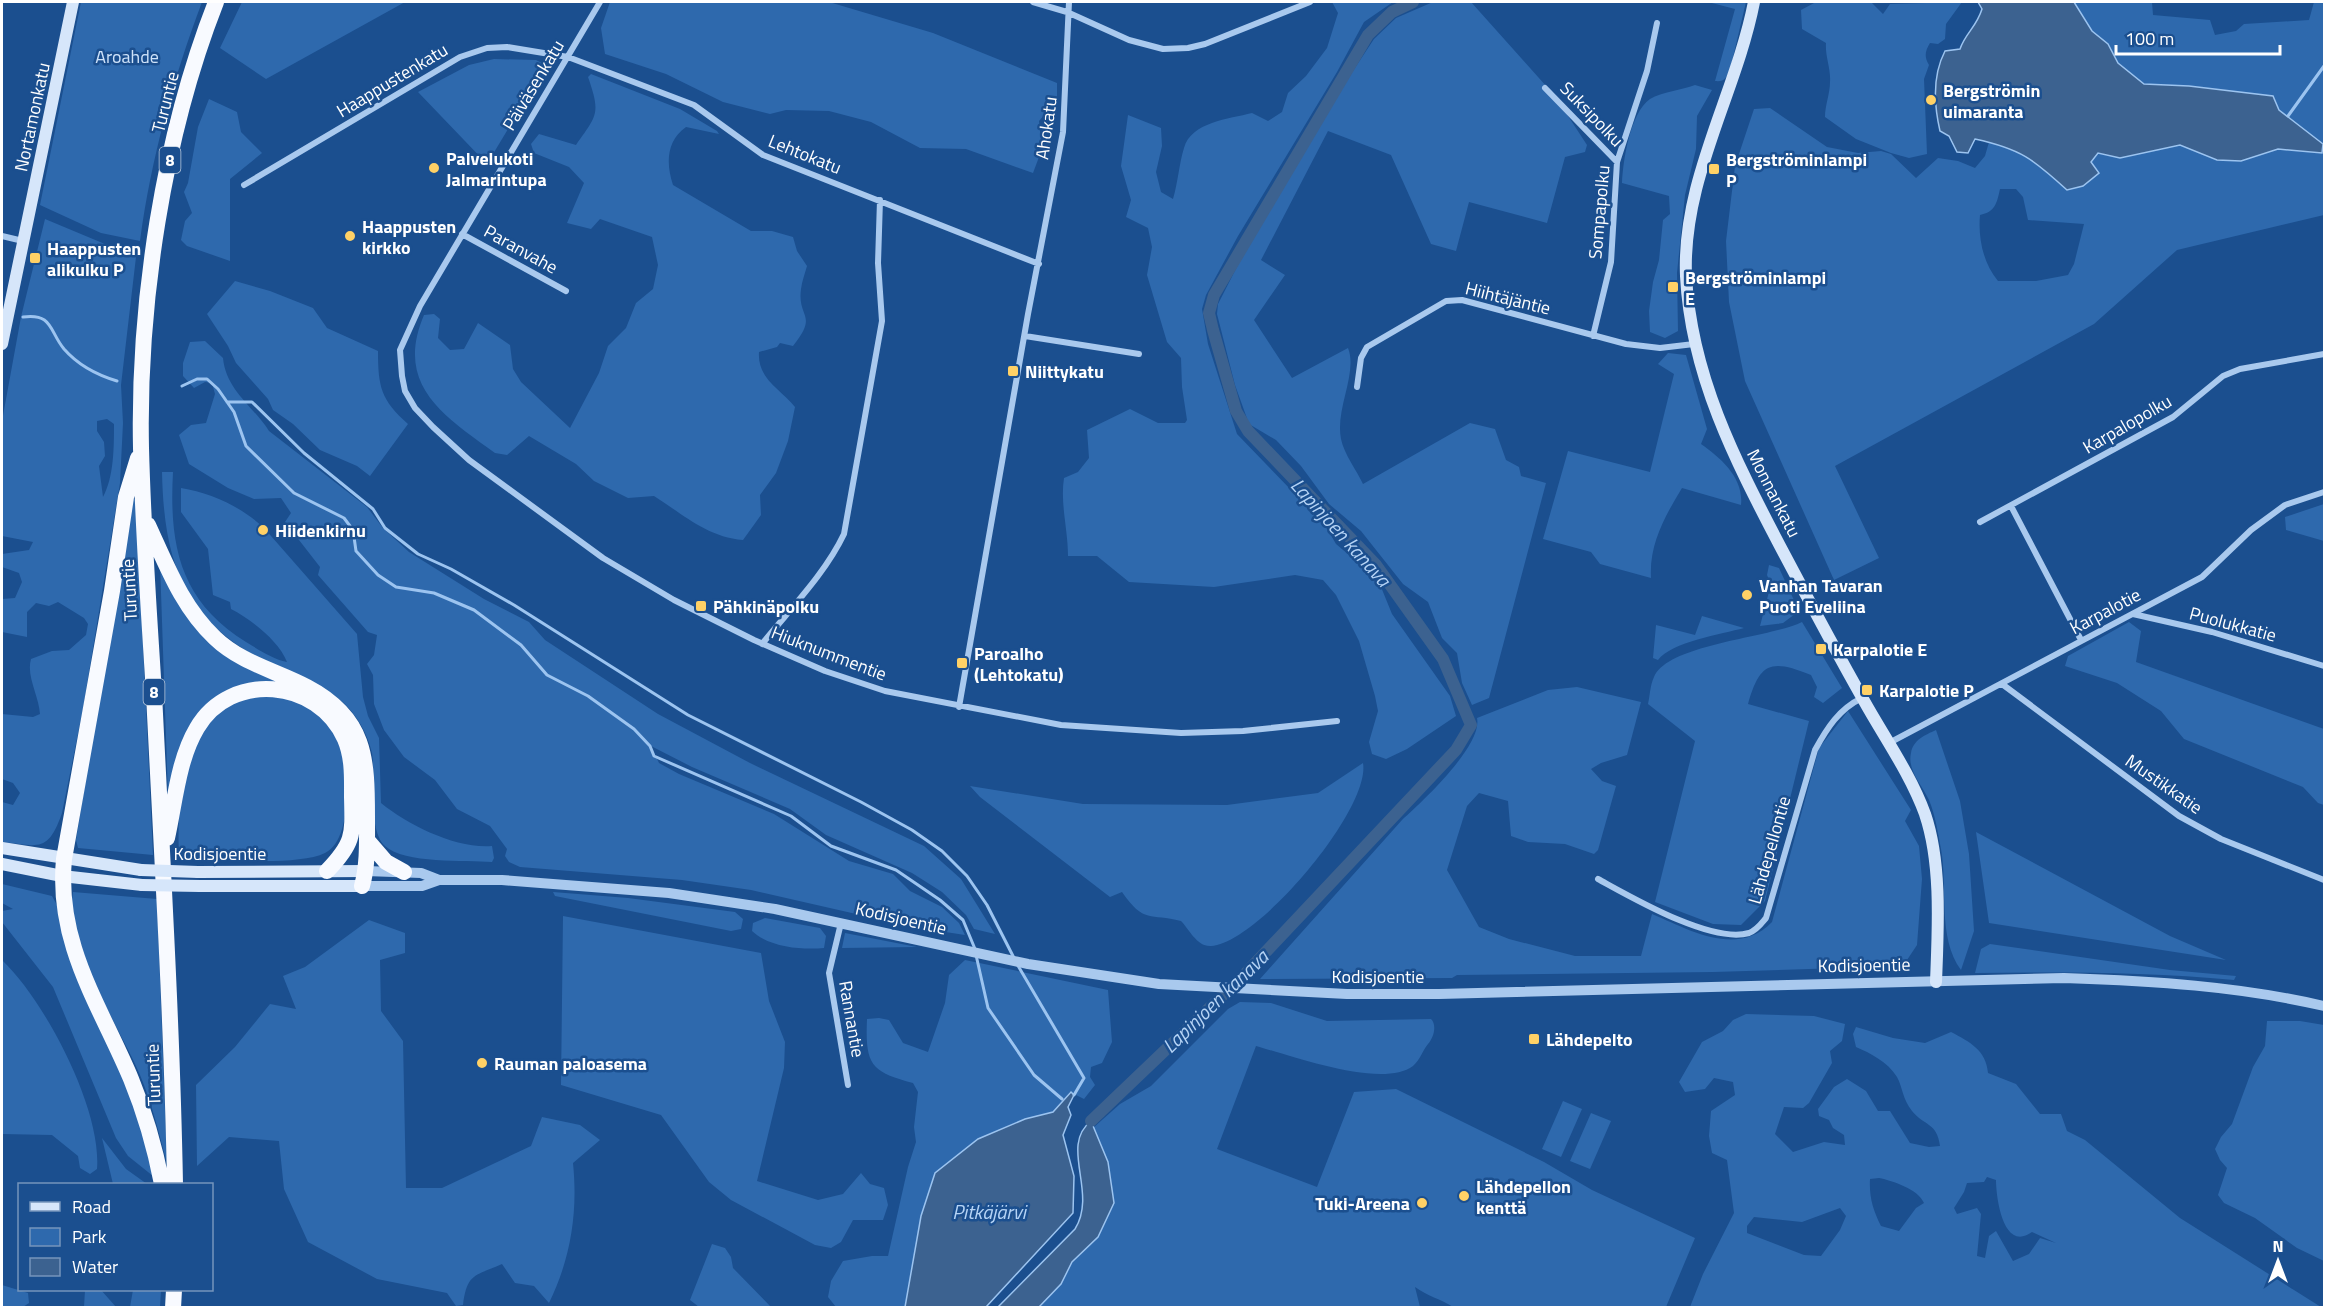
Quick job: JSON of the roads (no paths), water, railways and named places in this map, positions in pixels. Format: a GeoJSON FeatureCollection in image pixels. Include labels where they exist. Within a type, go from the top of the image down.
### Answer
{"type":"FeatureCollection","features":[{"type":"Feature","properties":{"kind":"highway","name":"Turuntie"},"geometry":{"type":"LineString","coordinates":[[175,1183],[173,1069],[141,447],[145,322],[166,178],[195,62],[216,2]]}},
{"type":"Feature","properties":{"kind":"highway"},"geometry":{"type":"LineString","coordinates":[[141,447],[126,497],[112,591],[63,868],[66,923],[74,955],[146,1118],[162,1183]]}},
{"type":"Feature","properties":{"kind":"highway"},"geometry":{"type":"LineString","coordinates":[[144,519],[187,606],[215,639],[248,661],[323,696],[352,724],[362,745],[365,758],[360,838],[327,871]]}},
{"type":"Feature","properties":{"kind":"highway"},"geometry":{"type":"LineString","coordinates":[[162,856],[182,767],[197,727],[210,711],[243,690],[280,689],[310,700],[336,725],[345,738],[352,767],[362,876]]}},
{"type":"Feature","properties":{"kind":"highway"},"geometry":{"type":"LineString","coordinates":[[360,838],[381,858],[404,872]]}},
{"type":"Feature","properties":{"kind":"highway"},"geometry":{"type":"LineString","coordinates":[[174,1291],[174,1308]]}},
{"type":"Feature","properties":{"kind":"main road","name":"Nortamonkatu"},"geometry":{"type":"LineString","coordinates":[[2,344],[73,2]]}},
{"type":"Feature","properties":{"kind":"main road","name":"Monnankatu"},"geometry":{"type":"LineString","coordinates":[[1754,2],[1744,43],[1691,209],[1686,244],[1686,276],[1695,344],[1702,377],[1719,424],[1758,504],[1862,698],[1916,793],[1932,841],[1938,917],[1936,982]]}},
{"type":"Feature","properties":{"kind":"main road","name":"Kodisjoentie"},"geometry":{"type":"LineString","coordinates":[[2,848],[63,868],[142,885],[200,886],[362,876]]}},
{"type":"Feature","properties":{"kind":"main road","name":"Kodisjoentie"},"geometry":{"type":"LineString","coordinates":[[2,864],[198,872],[327,871],[362,876]]}},
{"type":"Feature","properties":{"kind":"street","name":"Päiväsenkatu"},"geometry":{"type":"LineString","coordinates":[[402,376],[400,350],[420,306],[600,2]]}},
{"type":"Feature","properties":{"kind":"street"},"geometry":{"type":"LineString","coordinates":[[1034,2],[1067,12],[1129,40],[1163,49],[1179,49],[1205,44],[1310,2]]}},
{"type":"Feature","properties":{"kind":"street","name":"Ahokatu"},"geometry":{"type":"LineString","coordinates":[[1039,261],[1063,132],[1069,54],[1067,12],[1069,2]]}},
{"type":"Feature","properties":{"kind":"street","name":"Sompapolku"},"geometry":{"type":"LineString","coordinates":[[1593,336],[1611,262],[1617,162],[1647,71],[1657,23]]}},
{"type":"Feature","properties":{"kind":"street","name":"Haappustenkatu"},"geometry":{"type":"LineString","coordinates":[[244,185],[460,57],[487,48],[507,47],[568,57]]}},
{"type":"Feature","properties":{"kind":"street","name":"Lehtokatu"},"geometry":{"type":"LineString","coordinates":[[568,57],[694,105],[764,155],[1039,261]]}},
{"type":"Feature","properties":{"kind":"street","name":"Suksipolku"},"geometry":{"type":"LineString","coordinates":[[1545,88],[1617,162]]}},
{"type":"Feature","properties":{"kind":"street"},"geometry":{"type":"LineString","coordinates":[[762,644],[820,572],[837,549],[844,534],[882,321],[878,254],[880,200]]}},
{"type":"Feature","properties":{"kind":"street","name":"Paranvahe"},"geometry":{"type":"LineString","coordinates":[[462,234],[566,291]]}},
{"type":"Feature","properties":{"kind":"street"},"geometry":{"type":"LineString","coordinates":[[2,236],[24,241]]}},
{"type":"Feature","properties":{"kind":"street"},"geometry":{"type":"LineString","coordinates":[[959,707],[1039,261]]}},
{"type":"Feature","properties":{"kind":"street","name":"Hiihtäjäntie"},"geometry":{"type":"LineString","coordinates":[[1357,387],[1361,358],[1367,347],[1446,301],[1478,302],[1593,336],[1644,347],[1684,347],[1695,344]]}},
{"type":"Feature","properties":{"kind":"street"},"geometry":{"type":"LineString","coordinates":[[1025,336],[1140,354]]}},
{"type":"Feature","properties":{"kind":"street","name":"Karpalopolku"},"geometry":{"type":"LineString","coordinates":[[1980,522],[2173,417],[2223,376],[2240,369],[2325,354]]}},
{"type":"Feature","properties":{"kind":"street","name":"Hiuknummentie"},"geometry":{"type":"LineString","coordinates":[[402,376],[405,391],[415,408],[469,460],[580,542],[639,580],[719,624],[762,644],[867,686],[959,707],[1061,725],[1148,733],[1243,731],[1337,721]]}},
{"type":"Feature","properties":{"kind":"street","name":"Karpalotie"},"geometry":{"type":"LineString","coordinates":[[1889,743],[2202,577],[2251,530],[2285,506],[2325,492]]}},
{"type":"Feature","properties":{"kind":"street"},"geometry":{"type":"LineString","coordinates":[[2011,506],[2081,640]]}},
{"type":"Feature","properties":{"kind":"street","name":"Puolukkatie"},"geometry":{"type":"LineString","coordinates":[[2132,614],[2212,632],[2325,666]]}},
{"type":"Feature","properties":{"kind":"street","name":"Mustikkatie"},"geometry":{"type":"LineString","coordinates":[[2002,684],[2179,816],[2221,839],[2325,880]]}},
{"type":"Feature","properties":{"kind":"street","name":"Lähdepellontie"},"geometry":{"type":"LineString","coordinates":[[1598,879],[1647,907],[1687,923],[1734,934],[1748,933],[1758,928],[1766,918],[1815,750],[1825,732],[1847,706],[1862,698]]}},
{"type":"Feature","properties":{"kind":"street","name":"Kodisjoentie"},"geometry":{"type":"LineString","coordinates":[[362,876],[404,872],[422,873],[439,880]]}},
{"type":"Feature","properties":{"kind":"street","name":"Kodisjoentie"},"geometry":{"type":"LineString","coordinates":[[362,876],[422,886],[439,880],[530,882],[669,893],[841,923],[1028,964],[1201,988],[1347,994],[1428,994],[2064,978],[2158,981],[2238,989],[2325,1006]]}},
{"type":"Feature","properties":{"kind":"street","name":"Rannantie"},"geometry":{"type":"LineString","coordinates":[[841,923],[829,973],[848,1085]]}},
{"type":"Feature","properties":{"kind":"water"},"geometry":{"type":"Polygon","coordinates":[[[1978,2],[2074,2],[2092,31],[2108,44],[2118,63],[2144,84],[2189,86],[2273,96],[2279,110],[2323,144],[2322,153],[2278,149],[2241,161],[2217,160],[2180,145],[2120,158],[2098,153],[2091,162],[2099,173],[2083,186],[2067,190],[2035,163],[2004,147],[1975,139],[1968,153],[1957,152],[1949,136],[1940,131],[1936,111],[1936,80],[1945,51],[1960,49],[1977,21],[1982,9],[1978,2]]]}},
{"type":"Feature","properties":{"kind":"water","name":"Pitkäjärvi"},"geometry":{"type":"Polygon","coordinates":[[[1071,1092],[1074,1095],[1068,1107],[1071,1115],[1063,1135],[1074,1176],[1073,1213],[986,1307],[905,1307],[921,1216],[935,1173],[978,1139],[1025,1119],[1053,1112],[1071,1092]]]}},
{"type":"Feature","properties":{"kind":"water","name":"Pitkäjärvi"},"geometry":{"type":"Polygon","coordinates":[[[1091,1121],[1108,1162],[1114,1203],[1098,1237],[1072,1262],[1061,1284],[1039,1307],[998,1307],[1075,1229],[1081,1215],[1083,1200],[1078,1143],[1082,1131],[1091,1121]]]}},
{"type":"Feature","properties":{"kind":"waterway","name":"Lapinjoen kanava"},"geometry":{"type":"LineString","coordinates":[[1091,1121],[1244,975],[1456,750],[1471,725],[1443,659],[1376,565],[1248,431],[1236,411],[1209,313],[1214,295],[1368,35],[1392,12],[1413,2]]}},
{"type":"Feature","properties":{"kind":"waterway"},"geometry":{"type":"LineString","coordinates":[[2288,116],[2324,66]]}},
{"type":"Feature","properties":{"kind":"waterway"},"geometry":{"type":"LineString","coordinates":[[23,317],[33,316],[45,321],[64,349],[75,360],[117,381]]}},
{"type":"Feature","properties":{"kind":"waterway"},"geometry":{"type":"LineString","coordinates":[[182,386],[197,379],[207,379],[218,389],[234,412],[246,446],[294,493],[344,518],[353,530],[356,551],[378,575],[396,587],[434,593],[474,610],[521,645],[547,675],[588,696],[634,729],[650,746],[654,756],[791,816],[831,846],[896,870],[940,900],[963,920],[975,949]]}},
{"type":"Feature","properties":{"kind":"waterway"},"geometry":{"type":"LineString","coordinates":[[227,402],[252,402],[304,453],[373,509],[385,528],[418,554],[451,569],[514,605],[688,715],[861,802],[912,830],[942,851],[967,876],[987,905],[1014,958]]}},
{"type":"Feature","properties":{"kind":"waterway"},"geometry":{"type":"LineString","coordinates":[[976,955],[988,1008],[1034,1075],[1062,1099]]}},
{"type":"Feature","properties":{"kind":"waterway"},"geometry":{"type":"LineString","coordinates":[[1017,964],[1084,1078],[1074,1095]]}},
{"type":"Feature","properties":{"kind":"place","name":"Bergströmin uimaranta"},"geometry":{"type":"Point","coordinates":[1931,100]}},
{"type":"Feature","properties":{"kind":"place","name":"Palvelukoti Jalmarintupa"},"geometry":{"type":"Point","coordinates":[434,168]}},
{"type":"Feature","properties":{"kind":"place","name":"Bergströminlampi P"},"geometry":{"type":"Point","coordinates":[1714,169]}},
{"type":"Feature","properties":{"kind":"place","name":"Haappusten kirkko"},"geometry":{"type":"Point","coordinates":[350,236]}},
{"type":"Feature","properties":{"kind":"place","name":"Haappusten alikulku P"},"geometry":{"type":"Point","coordinates":[35,258]}},
{"type":"Feature","properties":{"kind":"place","name":"Bergströminlampi E"},"geometry":{"type":"Point","coordinates":[1673,287]}},
{"type":"Feature","properties":{"kind":"place","name":"Niittykatu"},"geometry":{"type":"Point","coordinates":[1013,371]}},
{"type":"Feature","properties":{"kind":"place","name":"Hiidenkirnu"},"geometry":{"type":"Point","coordinates":[263,530]}},
{"type":"Feature","properties":{"kind":"place","name":"Vanhan Tavaran Puoti Eveliina"},"geometry":{"type":"Point","coordinates":[1747,595]}},
{"type":"Feature","properties":{"kind":"place","name":"Pähkinäpolku"},"geometry":{"type":"Point","coordinates":[701,606]}},
{"type":"Feature","properties":{"kind":"place","name":"Karpalotie E"},"geometry":{"type":"Point","coordinates":[1821,649]}},
{"type":"Feature","properties":{"kind":"place","name":"Paroalho (Lehtokatu)"},"geometry":{"type":"Point","coordinates":[962,663]}},
{"type":"Feature","properties":{"kind":"place","name":"Karpalotie P"},"geometry":{"type":"Point","coordinates":[1867,690]}},
{"type":"Feature","properties":{"kind":"place","name":"Lähdepelto"},"geometry":{"type":"Point","coordinates":[1534,1039]}},
{"type":"Feature","properties":{"kind":"place","name":"Rauman paloasema"},"geometry":{"type":"Point","coordinates":[482,1063]}},
{"type":"Feature","properties":{"kind":"place","name":"Lähdepellon kenttä"},"geometry":{"type":"Point","coordinates":[1464,1196]}},
{"type":"Feature","properties":{"kind":"place","name":"Tuki-Areena"},"geometry":{"type":"Point","coordinates":[1422,1203]}},
{"type":"Feature","properties":{"kind":"park label","name":"Aroahde"},"geometry":{"type":"Point","coordinates":[127,56]}}]}
